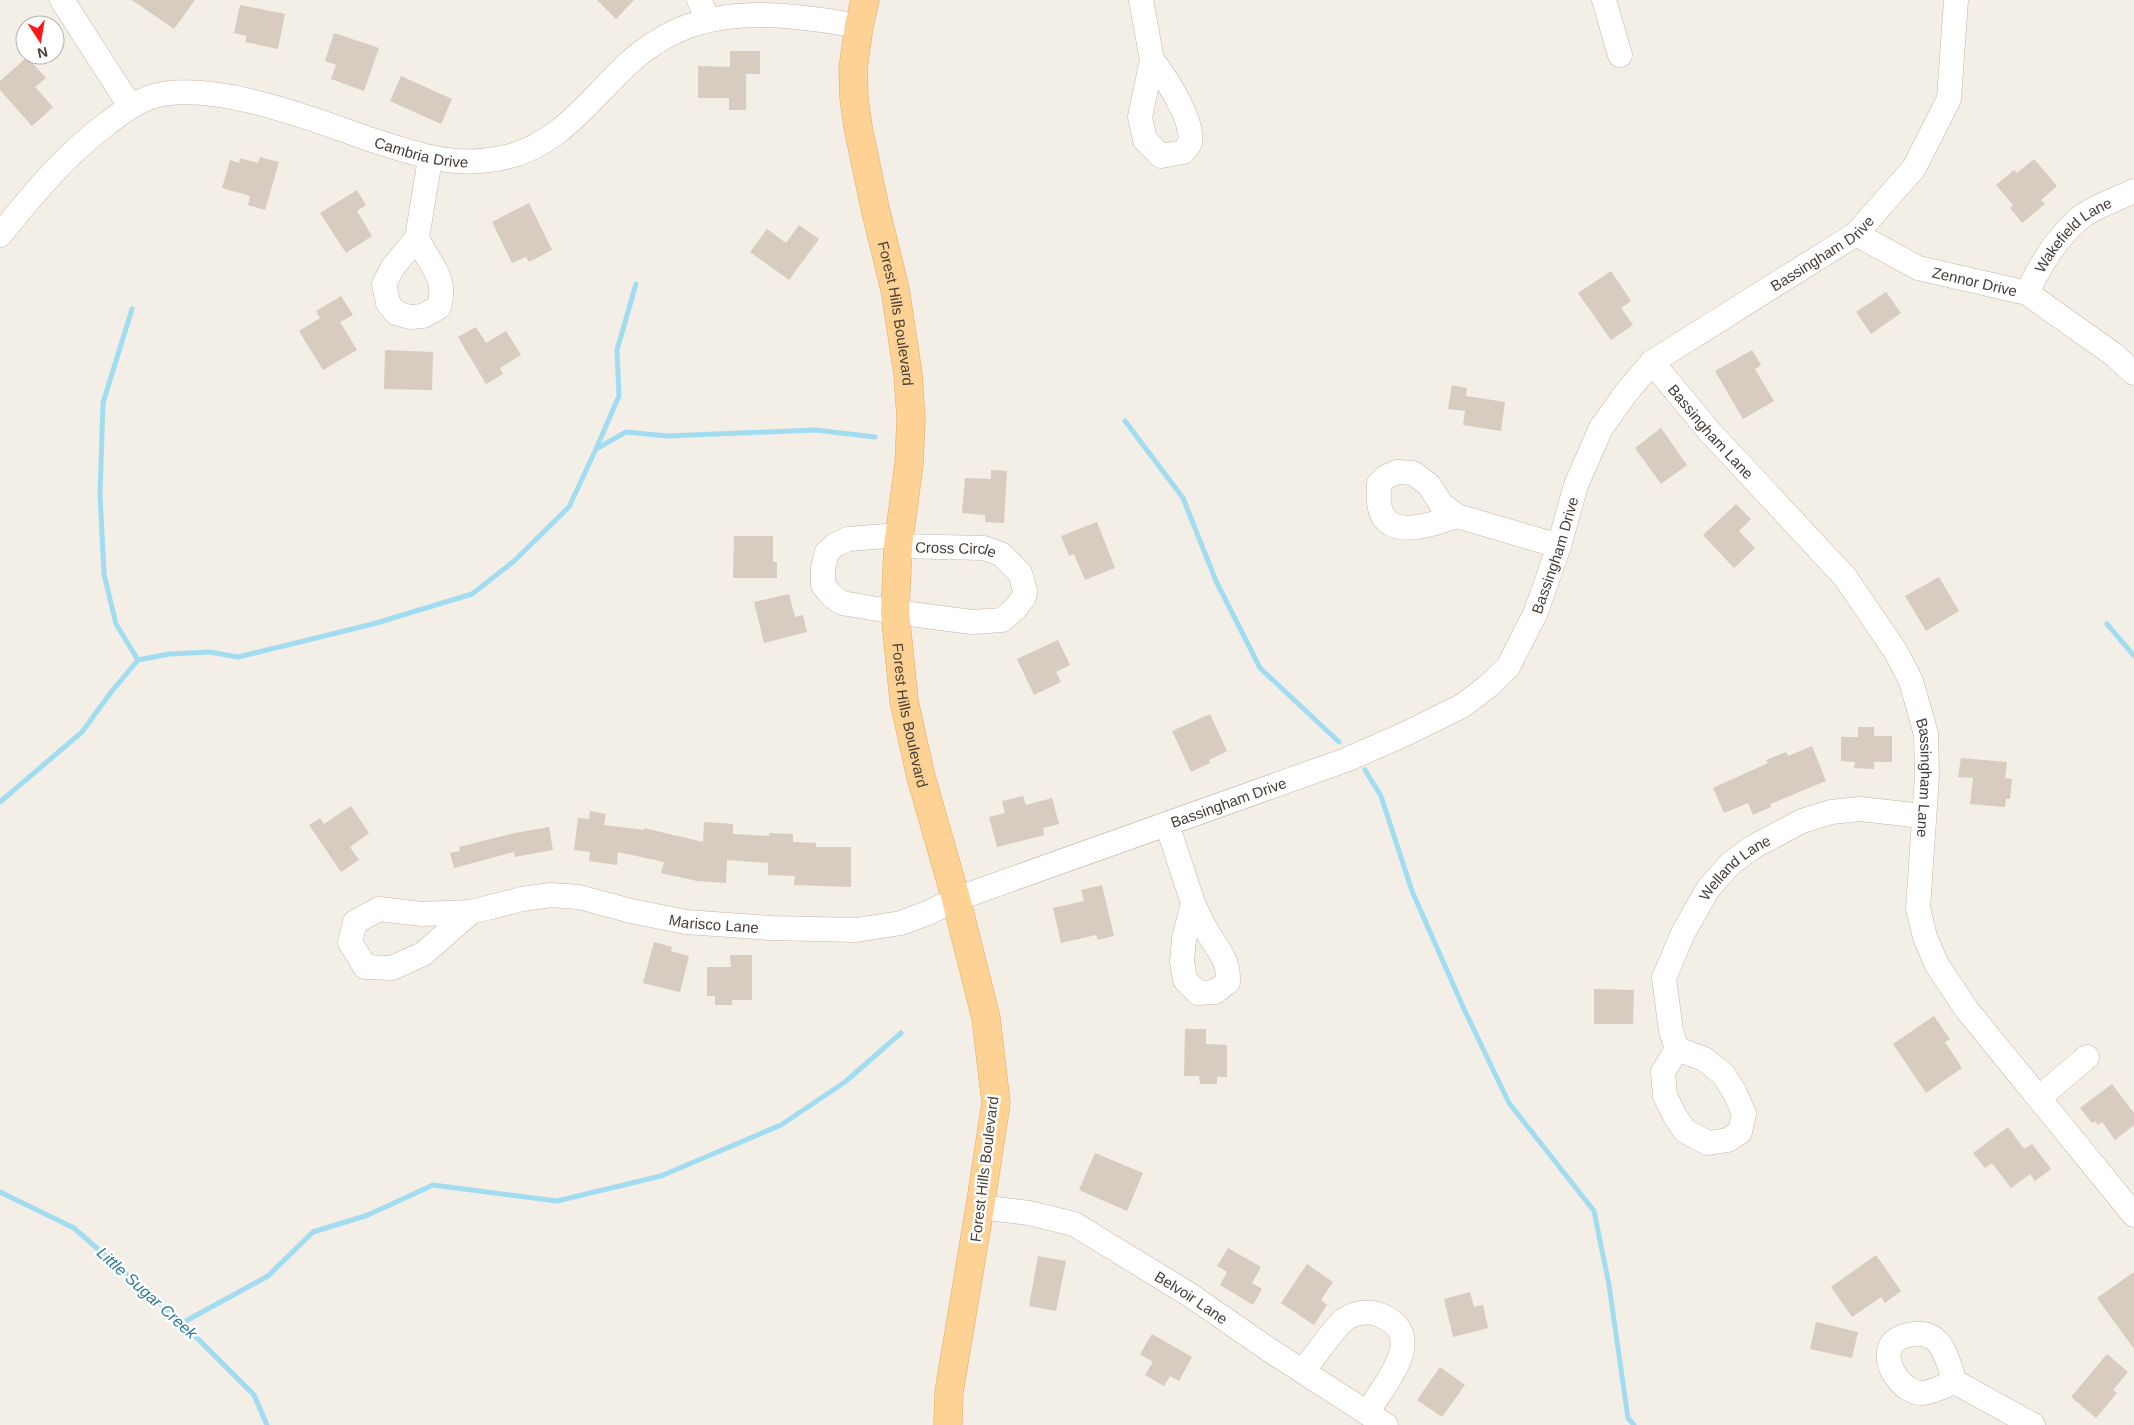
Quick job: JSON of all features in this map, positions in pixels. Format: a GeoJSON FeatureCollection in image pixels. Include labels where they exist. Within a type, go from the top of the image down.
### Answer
{"type":"FeatureCollection","features":[{"type":"Feature","properties":{"kind":"main road","name":"Forest Hills Boulevard"},"geometry":{"type":"LineString","coordinates":[[865,0],[853,69],[858,127],[895,289],[908,374],[911,419],[909,464],[899,540],[895,612],[904,701],[921,777],[956,899],[986,1018],[996,1102],[949,1392],[948,1425]]}},
{"type":"Feature","properties":{"kind":"street"},"geometry":{"type":"LineString","coordinates":[[62,0],[130,106]]}},
{"type":"Feature","properties":{"kind":"street"},"geometry":{"type":"LineString","coordinates":[[1141,0],[1152,60]]}},
{"type":"Feature","properties":{"kind":"street"},"geometry":{"type":"LineString","coordinates":[[1604,0],[1620,55]]}},
{"type":"Feature","properties":{"kind":"street","name":"Bassingham Drive"},"geometry":{"type":"LineString","coordinates":[[956,899],[1346,760],[1462,706],[1487,688],[1508,666],[1536,612],[1559,546],[1576,486],[1601,428],[1626,393],[1652,362],[1856,234],[1914,168],[1950,99],[1956,0]]}},
{"type":"Feature","properties":{"kind":"street","name":"Cambria Drive"},"geometry":{"type":"LineString","coordinates":[[0,234],[38,187],[80,146],[130,106],[154,96],[179,92],[215,95],[250,102],[324,123],[430,159],[469,162],[506,157],[537,146],[564,129],[635,57],[679,29],[703,10],[807,17],[859,26]]}},
{"type":"Feature","properties":{"kind":"street"},"geometry":{"type":"LineString","coordinates":[[417,238],[430,159]]}},
{"type":"Feature","properties":{"kind":"street","name":"Wakefield Lane"},"geometry":{"type":"LineString","coordinates":[[2027,294],[2045,257],[2069,229],[2083,216],[2134,191]]}},
{"type":"Feature","properties":{"kind":"street","name":"Zennor Drive"},"geometry":{"type":"LineString","coordinates":[[1856,234],[1918,268],[2027,294],[2113,354],[2134,373]]}},
{"type":"Feature","properties":{"kind":"street","name":"Bassingham Lane"},"geometry":{"type":"LineString","coordinates":[[1652,362],[1709,430],[1845,577],[1896,652],[1911,681],[1926,734],[1928,776],[1923,816],[1918,908],[1925,937],[1937,965],[1967,1010],[2040,1097],[2134,1215]]}},
{"type":"Feature","properties":{"kind":"street"},"geometry":{"type":"LineString","coordinates":[[1457,516],[1559,546]]}},
{"type":"Feature","properties":{"kind":"street"},"geometry":{"type":"LineString","coordinates":[[895,612],[842,603],[823,586],[823,568],[827,552],[835,545],[848,539],[899,540]]}},
{"type":"Feature","properties":{"kind":"street","name":"Cross Circle"},"geometry":{"type":"LineString","coordinates":[[895,612],[972,622],[1002,620],[1015,609],[1024,596],[1020,573],[1001,554],[984,548],[899,540]]}},
{"type":"Feature","properties":{"kind":"street","name":"Welland Lane"},"geometry":{"type":"LineString","coordinates":[[1677,1049],[1671,1031],[1664,978],[1683,933],[1708,889],[1730,864],[1753,847],[1802,821],[1831,812],[1860,809],[1923,816]]}},
{"type":"Feature","properties":{"kind":"street"},"geometry":{"type":"LineString","coordinates":[[1167,824],[1193,903]]}},
{"type":"Feature","properties":{"kind":"street","name":"Marisco Lane"},"geometry":{"type":"LineString","coordinates":[[471,912],[522,899],[550,895],[579,897],[631,911],[686,922],[771,928],[856,930],[901,923],[930,912],[956,899]]}},
{"type":"Feature","properties":{"kind":"street"},"geometry":{"type":"LineString","coordinates":[[2040,1097],[2087,1057]]}},
{"type":"Feature","properties":{"kind":"street","name":"Belvoir Lane"},"geometry":{"type":"LineString","coordinates":[[980,1207],[1029,1213],[1074,1224],[1190,1296],[1376,1419]]}},
{"type":"Feature","properties":{"kind":"street"},"geometry":{"type":"LineString","coordinates":[[1303,1371],[1344,1320],[1361,1312],[1378,1314],[1390,1320],[1400,1330],[1404,1342],[1402,1356],[1376,1419]]}},
{"type":"Feature","properties":{"kind":"street"},"geometry":{"type":"LineString","coordinates":[[1955,1382],[2033,1425]]}},
{"type":"Feature","properties":{"kind":"building"},"geometry":{"type":"Polygon","coordinates":[[[132,0],[195,0],[174,29],[132,0]]]}},
{"type":"Feature","properties":{"kind":"building"},"geometry":{"type":"Polygon","coordinates":[[[597,0],[634,0],[616,19],[597,0]]]}},
{"type":"Feature","properties":{"kind":"building"},"geometry":{"type":"Polygon","coordinates":[[[240,5],[285,14],[278,49],[245,42],[247,36],[234,33],[240,5]]]}},
{"type":"Feature","properties":{"kind":"building"},"geometry":{"type":"Polygon","coordinates":[[[334,33],[379,48],[364,91],[331,79],[336,65],[325,61],[334,33]]]}},
{"type":"Feature","properties":{"kind":"building"},"geometry":{"type":"Polygon","coordinates":[[[730,51],[760,51],[760,74],[746,74],[746,110],[729,110],[729,98],[698,98],[698,66],[730,67],[730,51]]]}},
{"type":"Feature","properties":{"kind":"building"},"geometry":{"type":"Polygon","coordinates":[[[18,65],[34,65],[46,78],[35,87],[53,107],[32,126],[0,90],[0,81],[18,65]]]}},
{"type":"Feature","properties":{"kind":"building"},"geometry":{"type":"Polygon","coordinates":[[[401,76],[452,99],[441,124],[390,101],[401,76]]]}},
{"type":"Feature","properties":{"kind":"building"},"geometry":{"type":"Polygon","coordinates":[[[260,157],[279,162],[265,210],[248,205],[250,196],[222,188],[230,160],[239,163],[240,158],[258,163],[260,157]]]}},
{"type":"Feature","properties":{"kind":"building"},"geometry":{"type":"Polygon","coordinates":[[[2034,159],[2057,186],[2041,200],[2045,204],[2022,223],[2010,208],[2013,205],[1996,185],[2014,170],[2017,173],[2034,159]]]}},
{"type":"Feature","properties":{"kind":"building"},"geometry":{"type":"Polygon","coordinates":[[[357,190],[366,205],[357,211],[372,236],[346,253],[320,213],[357,190]]]}},
{"type":"Feature","properties":{"kind":"building"},"geometry":{"type":"Polygon","coordinates":[[[529,203],[552,250],[529,262],[526,257],[512,263],[492,222],[529,203]]]}},
{"type":"Feature","properties":{"kind":"building"},"geometry":{"type":"Polygon","coordinates":[[[799,225],[819,239],[789,280],[750,252],[767,229],[786,243],[799,225]]]}},
{"type":"Feature","properties":{"kind":"building"},"geometry":{"type":"Polygon","coordinates":[[[1611,271],[1631,301],[1621,308],[1633,325],[1611,340],[1578,293],[1611,271]]]}},
{"type":"Feature","properties":{"kind":"building"},"geometry":{"type":"Polygon","coordinates":[[[1886,292],[1901,313],[1871,334],[1856,312],[1886,292]]]}},
{"type":"Feature","properties":{"kind":"building"},"geometry":{"type":"Polygon","coordinates":[[[341,296],[353,315],[340,322],[357,350],[323,370],[299,331],[320,318],[316,311],[341,296]]]}},
{"type":"Feature","properties":{"kind":"building"},"geometry":{"type":"Polygon","coordinates":[[[476,327],[486,343],[506,331],[521,355],[500,368],[503,374],[486,384],[458,337],[476,327]]]}},
{"type":"Feature","properties":{"kind":"building"},"geometry":{"type":"Polygon","coordinates":[[[385,350],[433,352],[432,390],[384,389],[385,350]]]}},
{"type":"Feature","properties":{"kind":"building"},"geometry":{"type":"Polygon","coordinates":[[[1752,350],[1761,365],[1755,369],[1774,401],[1743,419],[1715,371],[1752,350]]]}},
{"type":"Feature","properties":{"kind":"building"},"geometry":{"type":"Polygon","coordinates":[[[1452,385],[1467,388],[1466,396],[1505,402],[1501,431],[1463,425],[1465,411],[1448,409],[1452,385]]]}},
{"type":"Feature","properties":{"kind":"building"},"geometry":{"type":"Polygon","coordinates":[[[1661,428],[1687,465],[1661,484],[1635,448],[1661,428]]]}},
{"type":"Feature","properties":{"kind":"building"},"geometry":{"type":"Polygon","coordinates":[[[991,470],[1007,471],[1004,523],[985,522],[985,515],[962,513],[965,478],[991,479],[991,470]]]}},
{"type":"Feature","properties":{"kind":"building"},"geometry":{"type":"Polygon","coordinates":[[[1736,504],[1751,519],[1739,531],[1755,548],[1734,568],[1703,535],[1736,504]]]}},
{"type":"Feature","properties":{"kind":"building"},"geometry":{"type":"Polygon","coordinates":[[[1097,522],[1115,568],[1085,580],[1074,554],[1069,556],[1061,536],[1097,522]]]}},
{"type":"Feature","properties":{"kind":"building"},"geometry":{"type":"Polygon","coordinates":[[[734,536],[773,536],[773,562],[777,562],[777,578],[733,578],[734,536]]]}},
{"type":"Feature","properties":{"kind":"building"},"geometry":{"type":"Polygon","coordinates":[[[1939,577],[1959,611],[1926,631],[1905,596],[1939,577]]]}},
{"type":"Feature","properties":{"kind":"building"},"geometry":{"type":"Polygon","coordinates":[[[789,594],[795,617],[803,615],[807,632],[764,643],[754,602],[789,594]]]}},
{"type":"Feature","properties":{"kind":"building"},"geometry":{"type":"Polygon","coordinates":[[[1058,640],[1070,665],[1056,672],[1061,682],[1034,695],[1017,659],[1058,640]]]}},
{"type":"Feature","properties":{"kind":"building"},"geometry":{"type":"Polygon","coordinates":[[[1210,714],[1227,751],[1209,760],[1210,763],[1191,772],[1172,731],[1210,714]]]}},
{"type":"Feature","properties":{"kind":"building"},"geometry":{"type":"Polygon","coordinates":[[[1858,727],[1874,727],[1874,736],[1892,736],[1892,762],[1874,762],[1874,769],[1854,768],[1855,762],[1841,761],[1841,737],[1858,737],[1858,727]]]}},
{"type":"Feature","properties":{"kind":"building"},"geometry":{"type":"Polygon","coordinates":[[[1812,746],[1826,781],[1770,804],[1771,807],[1753,815],[1748,803],[1724,813],[1713,788],[1768,763],[1766,760],[1786,752],[1788,756],[1812,746]]]}},
{"type":"Feature","properties":{"kind":"building"},"geometry":{"type":"Polygon","coordinates":[[[1961,758],[2007,762],[2005,778],[2012,779],[2010,799],[2006,799],[2005,807],[1970,804],[1973,778],[1958,777],[1961,758]]]}},
{"type":"Feature","properties":{"kind":"building"},"geometry":{"type":"Polygon","coordinates":[[[1023,796],[1026,805],[1052,798],[1059,824],[1043,828],[1044,835],[997,847],[989,817],[1005,813],[1002,801],[1023,796]]]}},
{"type":"Feature","properties":{"kind":"building"},"geometry":{"type":"Polygon","coordinates":[[[351,806],[369,833],[350,847],[359,860],[341,872],[309,825],[320,818],[324,824],[351,806]]]}},
{"type":"Feature","properties":{"kind":"building"},"geometry":{"type":"Polygon","coordinates":[[[590,811],[606,814],[604,825],[644,830],[644,828],[703,842],[704,822],[733,824],[733,834],[769,836],[769,833],[793,834],[793,842],[816,843],[816,847],[851,847],[851,887],[794,885],[795,876],[768,875],[768,863],[727,860],[726,883],[697,881],[661,873],[664,862],[618,852],[617,865],[589,861],[590,852],[574,850],[578,818],[589,819],[590,811]]]}},
{"type":"Feature","properties":{"kind":"building"},"geometry":{"type":"Polygon","coordinates":[[[549,827],[553,850],[515,857],[514,852],[454,868],[450,853],[460,851],[459,847],[510,834],[549,827]]]}},
{"type":"Feature","properties":{"kind":"building"},"geometry":{"type":"Polygon","coordinates":[[[1102,885],[1114,936],[1098,940],[1096,935],[1061,943],[1053,908],[1084,901],[1081,890],[1102,885]]]}},
{"type":"Feature","properties":{"kind":"building"},"geometry":{"type":"Polygon","coordinates":[[[654,942],[672,947],[671,951],[689,956],[680,992],[643,983],[654,942]]]}},
{"type":"Feature","properties":{"kind":"building"},"geometry":{"type":"Polygon","coordinates":[[[730,955],[752,955],[752,1000],[732,1000],[732,1005],[715,1005],[715,996],[707,996],[707,967],[731,967],[730,955]]]}},
{"type":"Feature","properties":{"kind":"building"},"geometry":{"type":"Polygon","coordinates":[[[1594,989],[1634,990],[1633,1024],[1594,1024],[1594,989]]]}},
{"type":"Feature","properties":{"kind":"building"},"geometry":{"type":"Polygon","coordinates":[[[1934,1016],[1950,1039],[1945,1042],[1962,1068],[1926,1093],[1893,1044],[1934,1016]]]}},
{"type":"Feature","properties":{"kind":"building"},"geometry":{"type":"Polygon","coordinates":[[[1185,1029],[1206,1029],[1206,1044],[1227,1045],[1227,1077],[1217,1077],[1217,1084],[1200,1084],[1199,1076],[1184,1076],[1185,1029]]]}},
{"type":"Feature","properties":{"kind":"building"},"geometry":{"type":"Polygon","coordinates":[[[2112,1084],[2134,1113],[2134,1125],[2115,1140],[2102,1122],[2098,1125],[2095,1121],[2092,1123],[2080,1108],[2112,1084]]]}},
{"type":"Feature","properties":{"kind":"building"},"geometry":{"type":"Polygon","coordinates":[[[2008,1127],[2024,1149],[2032,1144],[2051,1169],[2035,1181],[2030,1174],[2011,1188],[1992,1163],[1985,1168],[1973,1153],[2008,1127]]]}},
{"type":"Feature","properties":{"kind":"building"},"geometry":{"type":"Polygon","coordinates":[[[1095,1153],[1143,1173],[1127,1211],[1079,1190],[1095,1153]]]}},
{"type":"Feature","properties":{"kind":"building"},"geometry":{"type":"Polygon","coordinates":[[[1228,1248],[1261,1267],[1252,1283],[1262,1289],[1253,1305],[1220,1285],[1227,1272],[1217,1266],[1228,1248]]]}},
{"type":"Feature","properties":{"kind":"building"},"geometry":{"type":"Polygon","coordinates":[[[1876,1255],[1901,1291],[1885,1303],[1881,1297],[1852,1317],[1831,1287],[1876,1255]]]}},
{"type":"Feature","properties":{"kind":"building"},"geometry":{"type":"Polygon","coordinates":[[[1038,1256],[1066,1261],[1056,1311],[1029,1306],[1038,1256]]]}},
{"type":"Feature","properties":{"kind":"building"},"geometry":{"type":"Polygon","coordinates":[[[1307,1264],[1333,1282],[1321,1300],[1327,1305],[1314,1325],[1281,1303],[1307,1264]]]}},
{"type":"Feature","properties":{"kind":"building"},"geometry":{"type":"Polygon","coordinates":[[[2134,1272],[2134,1349],[2097,1298],[2134,1272]]]}},
{"type":"Feature","properties":{"kind":"building"},"geometry":{"type":"Polygon","coordinates":[[[1470,1292],[1474,1307],[1483,1305],[1488,1328],[1453,1337],[1444,1299],[1470,1292]]]}},
{"type":"Feature","properties":{"kind":"building"},"geometry":{"type":"Polygon","coordinates":[[[1816,1322],[1858,1332],[1852,1358],[1810,1349],[1816,1322]]]}},
{"type":"Feature","properties":{"kind":"building"},"geometry":{"type":"Polygon","coordinates":[[[1152,1334],[1192,1357],[1179,1381],[1170,1376],[1164,1386],[1145,1375],[1153,1362],[1140,1354],[1152,1334]]]}},
{"type":"Feature","properties":{"kind":"building"},"geometry":{"type":"Polygon","coordinates":[[[2107,1354],[2128,1372],[2113,1390],[2117,1393],[2096,1418],[2071,1397],[2107,1354]]]}},
{"type":"Feature","properties":{"kind":"building"},"geometry":{"type":"Polygon","coordinates":[[[1440,1367],[1465,1385],[1442,1417],[1417,1400],[1440,1367]]]}},
{"type":"Feature","properties":{"kind":"waterway"},"geometry":{"type":"LineString","coordinates":[[0,802],[82,732],[138,660],[169,654],[210,652],[238,657],[373,624],[472,594],[513,562],[569,507],[596,449],[619,396],[617,350],[636,284]]}},
{"type":"Feature","properties":{"kind":"waterway"},"geometry":{"type":"LineString","coordinates":[[132,309],[103,403],[100,494],[104,574],[116,624],[138,660]]}},
{"type":"Feature","properties":{"kind":"waterway"},"geometry":{"type":"LineString","coordinates":[[1125,421],[1183,498],[1216,581],[1260,668],[1339,742]]}},
{"type":"Feature","properties":{"kind":"waterway"},"geometry":{"type":"LineString","coordinates":[[596,449],[626,432],[667,436],[815,430],[875,437]]}},
{"type":"Feature","properties":{"kind":"waterway"},"geometry":{"type":"LineString","coordinates":[[2107,624],[2134,656]]}},
{"type":"Feature","properties":{"kind":"waterway"},"geometry":{"type":"LineString","coordinates":[[1365,770],[1381,796],[1412,891],[1464,1009],[1509,1103],[1594,1211],[1609,1285],[1628,1418],[1634,1425]]}},
{"type":"Feature","properties":{"kind":"waterway"},"geometry":{"type":"LineString","coordinates":[[182,1323],[268,1276],[313,1232],[368,1215],[433,1185],[557,1201],[661,1176],[781,1125],[845,1082],[901,1033]]}},
{"type":"Feature","properties":{"kind":"waterway","name":"Little Sugar Creek"},"geometry":{"type":"LineString","coordinates":[[0,1192],[74,1228],[182,1323],[254,1395],[267,1425]]}}]}
